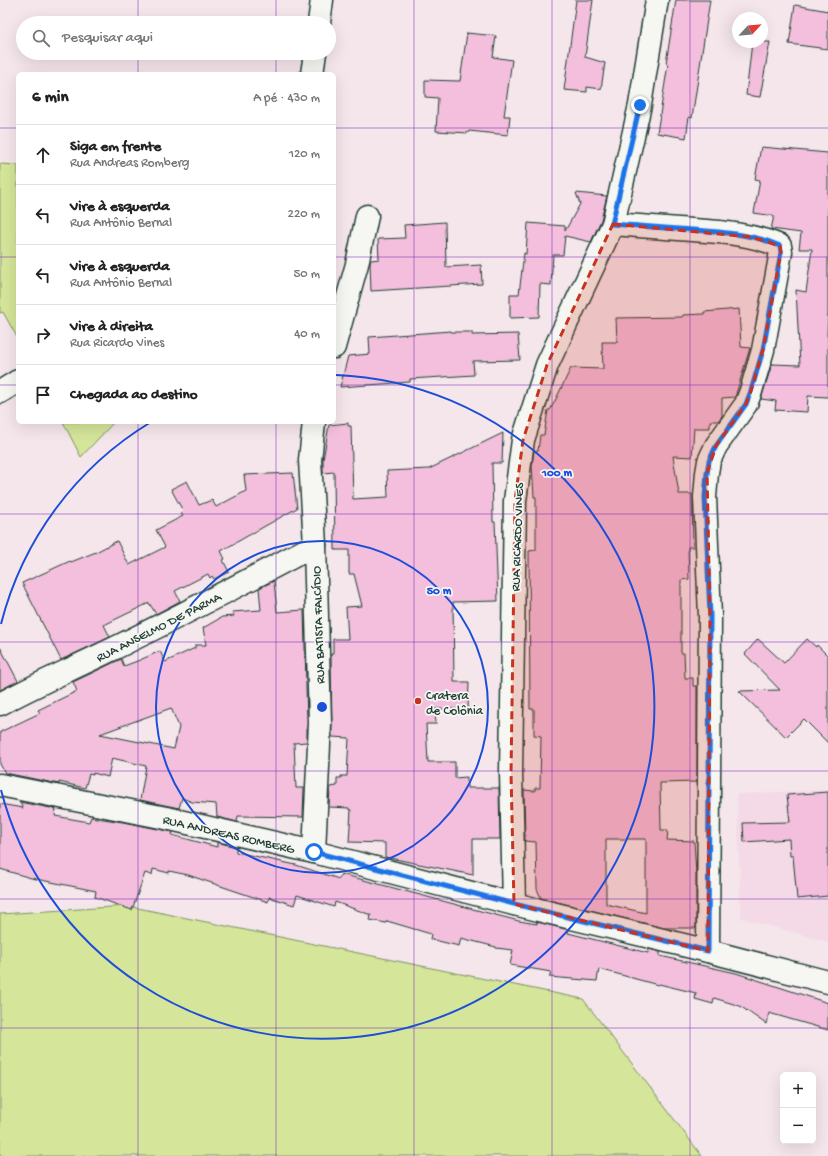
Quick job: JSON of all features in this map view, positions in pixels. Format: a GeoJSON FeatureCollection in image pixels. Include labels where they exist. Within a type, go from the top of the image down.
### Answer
{"type":"FeatureCollection","features":[{"type":"Feature","properties":{"kind":"street"},"geometry":{"type":"LineString","coordinates":[[320,16],[322,0]]}},
{"type":"Feature","properties":{"kind":"street","name":"RUA RICARDO VINES"},"geometry":{"type":"LineString","coordinates":[[514,904],[511,773],[515,500],[523,440],[547,365],[612,224],[640,105],[657,0]]}},
{"type":"Feature","properties":{"kind":"street"},"geometry":{"type":"LineString","coordinates":[[312,72],[314,60]]}},
{"type":"Feature","properties":{"kind":"street"},"geometry":{"type":"LineString","coordinates":[[336,339],[367,216]]}},
{"type":"Feature","properties":{"kind":"street"},"geometry":{"type":"LineString","coordinates":[[612,224],[718,232],[752,237],[766,240],[780,246],[781,252],[763,350],[751,391],[746,404],[716,446],[709,461],[707,473],[705,497],[710,616],[708,951]]}},
{"type":"Feature","properties":{"kind":"street"},"geometry":{"type":"LineString","coordinates":[[0,392],[16,382]]}},
{"type":"Feature","properties":{"kind":"street","name":"RUA BATISTA FALCÍDIO"},"geometry":{"type":"LineString","coordinates":[[314,424],[310,460],[315,545],[320,723],[314,852]]}},
{"type":"Feature","properties":{"kind":"street","name":"RUA ANSELMO DE PARMA"},"geometry":{"type":"LineString","coordinates":[[0,704],[191,610],[315,545]]}},
{"type":"Feature","properties":{"kind":"street","name":"RUA ANDREAS ROMBERG"},"geometry":{"type":"LineString","coordinates":[[0,785],[166,818],[314,852],[514,904],[828,982]]}},
{"type":"Feature","properties":{"kind":"highlighted area"},"geometry":{"type":"Polygon","coordinates":[[[613,224],[752,237],[780,246],[781,252],[763,350],[751,391],[746,404],[716,446],[707,473],[710,616],[708,951],[514,904],[511,773],[515,501],[523,440],[547,365],[613,224]]]}},
{"type":"Feature","properties":{"kind":"shaded area"},"geometry":{"type":"Polygon","coordinates":[[[828,790],[828,942],[741,918],[737,794],[828,790]]]}},
{"type":"Feature","properties":{"kind":"green space"},"geometry":{"type":"Polygon","coordinates":[[[0,164],[16,165],[16,335],[3,312],[0,313],[0,164]]]}},
{"type":"Feature","properties":{"kind":"green space"},"geometry":{"type":"Polygon","coordinates":[[[64,424],[112,424],[81,457],[64,424]]]}},
{"type":"Feature","properties":{"kind":"green space"},"geometry":{"type":"Polygon","coordinates":[[[128,906],[583,999],[702,1156],[0,1156],[0,914],[128,906]]]}},
{"type":"Feature","properties":{"kind":"building"},"geometry":{"type":"Polygon","coordinates":[[[576,0],[593,0],[585,57],[605,63],[601,89],[587,87],[587,92],[564,90],[576,0]]]}},
{"type":"Feature","properties":{"kind":"building"},"geometry":{"type":"Polygon","coordinates":[[[676,0],[710,0],[692,118],[689,117],[686,138],[657,133],[676,0]]]}},
{"type":"Feature","properties":{"kind":"building"},"geometry":{"type":"Polygon","coordinates":[[[795,5],[828,11],[828,49],[789,44],[795,5]]]}},
{"type":"Feature","properties":{"kind":"building"},"geometry":{"type":"Polygon","coordinates":[[[467,33],[496,36],[493,57],[512,60],[504,116],[510,116],[508,135],[469,131],[468,133],[436,131],[438,98],[425,97],[425,80],[460,81],[467,33]]]}},
{"type":"Feature","properties":{"kind":"building"},"geometry":{"type":"Polygon","coordinates":[[[768,42],[770,42],[760,97],[746,95],[751,48],[768,48],[768,42]]]}},
{"type":"Feature","properties":{"kind":"building"},"geometry":{"type":"Polygon","coordinates":[[[761,147],[828,153],[828,397],[808,396],[807,412],[775,410],[776,401],[761,399],[772,364],[800,365],[796,290],[806,292],[812,249],[799,249],[801,233],[771,229],[774,216],[754,213],[760,180],[755,179],[761,147]]]}},
{"type":"Feature","properties":{"kind":"building"},"geometry":{"type":"Polygon","coordinates":[[[576,193],[607,196],[601,220],[591,242],[565,236],[563,255],[553,255],[551,285],[540,284],[539,317],[510,318],[510,294],[519,294],[524,253],[526,254],[528,223],[565,226],[565,231],[580,204],[576,193]]]}},
{"type":"Feature","properties":{"kind":"building"},"geometry":{"type":"Polygon","coordinates":[[[445,222],[446,267],[481,265],[482,284],[371,291],[370,262],[371,260],[379,259],[378,239],[405,238],[404,225],[445,222]]]}},
{"type":"Feature","properties":{"kind":"building"},"geometry":{"type":"Polygon","coordinates":[[[739,309],[741,347],[750,348],[735,397],[722,398],[722,416],[718,421],[710,421],[710,428],[694,428],[692,457],[673,456],[679,494],[692,494],[693,547],[688,547],[689,579],[681,580],[681,653],[684,653],[685,678],[693,678],[693,686],[697,686],[697,782],[660,783],[661,830],[668,830],[667,840],[694,841],[696,874],[696,928],[664,928],[541,898],[537,889],[536,842],[525,841],[524,790],[535,791],[535,788],[540,788],[541,736],[534,735],[534,709],[530,709],[529,551],[536,550],[536,497],[534,497],[532,465],[534,451],[538,451],[540,435],[544,435],[548,410],[550,410],[555,401],[571,368],[603,369],[602,342],[617,342],[616,318],[682,317],[683,315],[704,314],[704,312],[739,309]],[[606,839],[606,904],[646,913],[646,839],[606,839]]]}},
{"type":"Feature","properties":{"kind":"building"},"geometry":{"type":"Polygon","coordinates":[[[451,331],[472,332],[472,335],[518,334],[520,360],[473,361],[474,375],[410,379],[410,382],[340,387],[348,356],[370,354],[369,337],[451,331]]]}},
{"type":"Feature","properties":{"kind":"building"},"geometry":{"type":"Polygon","coordinates":[[[348,423],[348,426],[351,426],[353,499],[388,497],[387,471],[429,469],[503,433],[502,463],[492,463],[493,522],[495,522],[498,601],[453,602],[454,682],[469,682],[468,709],[435,709],[436,724],[426,724],[428,762],[455,762],[455,778],[467,777],[467,788],[499,788],[500,839],[473,839],[473,875],[385,857],[385,843],[349,842],[351,810],[349,810],[349,808],[329,807],[330,787],[337,786],[337,778],[347,776],[349,738],[332,737],[331,654],[333,654],[333,639],[348,639],[346,607],[362,606],[354,574],[349,574],[349,550],[335,550],[334,472],[323,473],[323,460],[329,425],[348,423]]]}},
{"type":"Feature","properties":{"kind":"building"},"geometry":{"type":"Polygon","coordinates":[[[293,473],[297,508],[221,551],[225,559],[223,560],[229,572],[214,579],[212,576],[210,578],[208,574],[175,591],[180,601],[156,614],[149,603],[104,625],[110,637],[61,660],[22,583],[70,561],[71,562],[96,552],[117,541],[129,565],[165,547],[156,530],[183,516],[181,513],[183,511],[171,489],[187,481],[199,505],[212,500],[216,507],[246,491],[244,475],[293,473]]]}},
{"type":"Feature","properties":{"kind":"building"},"geometry":{"type":"Polygon","coordinates":[[[274,581],[277,612],[304,610],[307,742],[294,743],[296,788],[304,788],[303,817],[238,816],[237,822],[217,817],[216,804],[192,802],[182,798],[179,808],[140,800],[146,766],[112,758],[108,777],[93,773],[93,775],[89,774],[85,788],[5,773],[0,764],[0,732],[40,713],[38,710],[77,691],[73,682],[121,659],[124,666],[160,651],[165,662],[195,648],[195,645],[206,645],[203,628],[222,617],[234,616],[232,612],[261,610],[259,588],[274,581]],[[171,708],[100,734],[174,749],[179,727],[171,708]]]}},
{"type":"Feature","properties":{"kind":"building"},"geometry":{"type":"Polygon","coordinates":[[[758,639],[784,663],[807,639],[816,647],[817,645],[828,656],[828,743],[804,719],[786,737],[739,691],[780,690],[745,654],[758,639]]]}},
{"type":"Feature","properties":{"kind":"building"},"geometry":{"type":"Polygon","coordinates":[[[0,647],[18,681],[0,690],[0,647]]]}},
{"type":"Feature","properties":{"kind":"building"},"geometry":{"type":"Polygon","coordinates":[[[828,792],[828,896],[797,899],[793,856],[790,856],[789,839],[744,842],[743,823],[790,822],[787,795],[828,792]]]}},
{"type":"Feature","properties":{"kind":"building"},"geometry":{"type":"Polygon","coordinates":[[[19,802],[56,809],[55,816],[89,822],[91,817],[123,822],[173,832],[172,835],[217,847],[217,842],[236,847],[236,852],[296,865],[339,879],[341,874],[519,921],[537,924],[537,922],[569,930],[568,933],[648,953],[649,949],[660,952],[660,956],[736,973],[828,1003],[828,1030],[769,1013],[766,1024],[740,1006],[714,998],[713,1004],[695,999],[696,993],[658,985],[599,969],[597,981],[549,977],[551,972],[510,965],[513,950],[496,948],[461,938],[459,946],[430,939],[431,934],[387,921],[386,923],[370,920],[371,915],[335,902],[334,907],[297,895],[294,905],[269,897],[268,902],[188,875],[169,871],[169,873],[153,869],[152,875],[145,873],[132,910],[95,897],[96,891],[31,878],[0,869],[0,804],[23,808],[19,802]]]}},
{"type":"Feature","properties":{"kind":"place","name":"Cratera de Colônia"},"geometry":{"type":"Point","coordinates":[418,701]}},
{"type":"Feature","properties":{"kind":"route"},"geometry":{"type":"LineString","coordinates":[[314,852],[514,904],[708,951],[710,616],[705,497],[707,473],[709,461],[716,446],[746,404],[751,391],[763,350],[781,252],[780,246],[766,240],[752,237],[718,232],[612,224],[640,105]]}}]}
